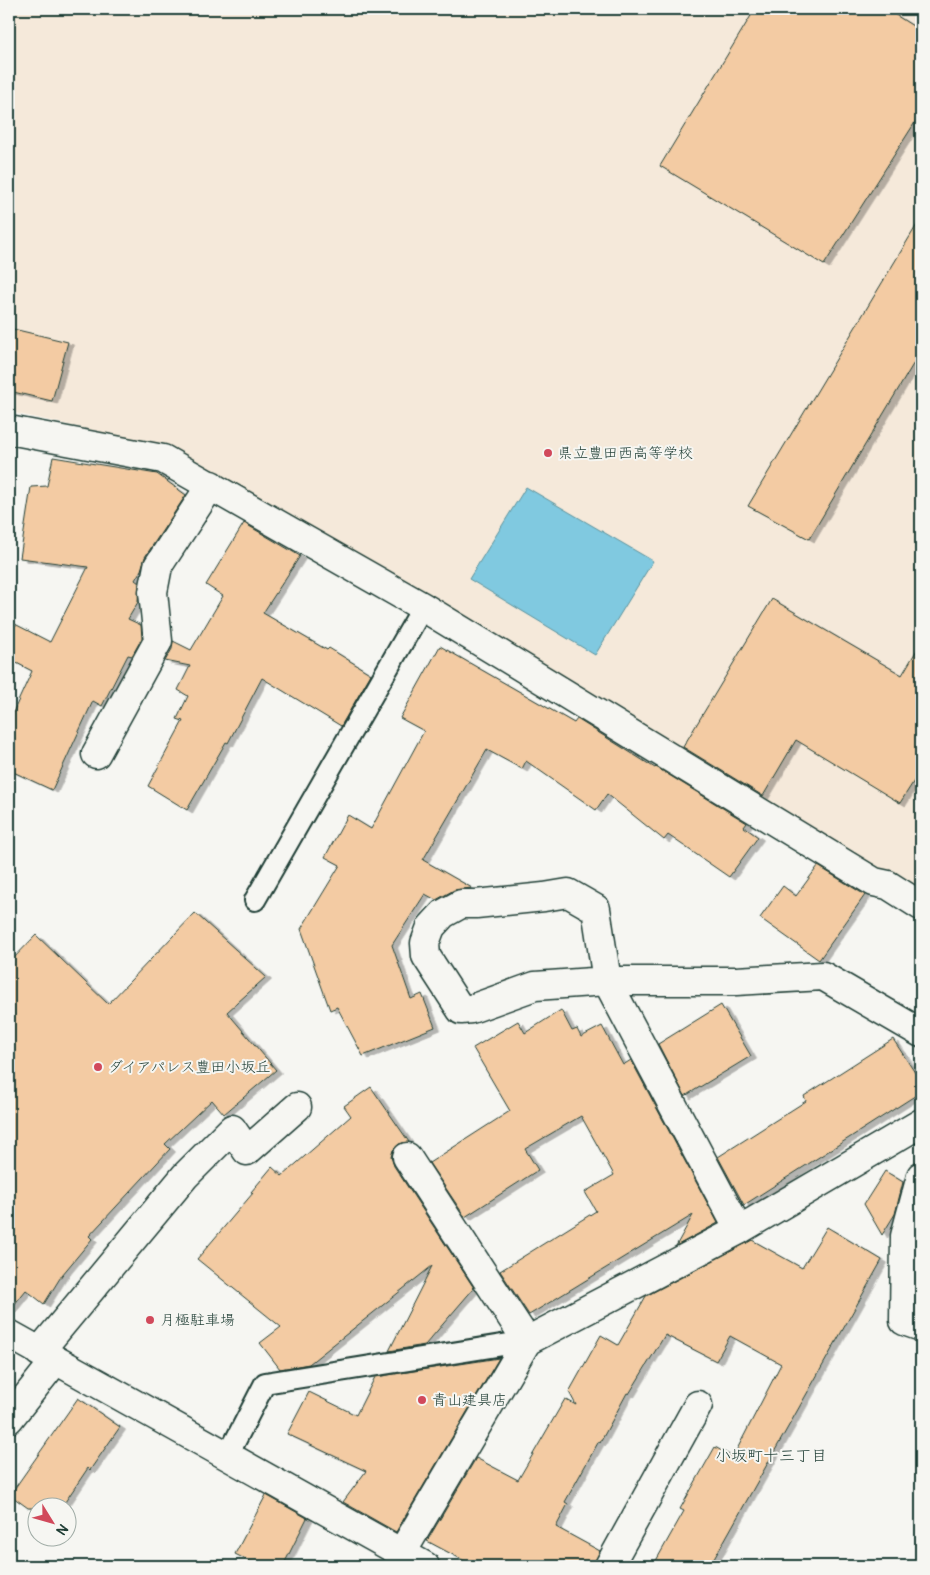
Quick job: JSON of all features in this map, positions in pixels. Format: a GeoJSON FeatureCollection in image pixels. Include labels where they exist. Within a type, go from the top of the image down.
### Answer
{"type":"FeatureCollection","features":[{"type":"Feature","properties":{"kind":"street"},"geometry":{"type":"LineString","coordinates":[[9,430],[163,459],[423,607],[874,882],[888,885],[921,906]]}},
{"type":"Feature","properties":{"kind":"street"},"geometry":{"type":"LineString","coordinates":[[96,754],[158,641],[153,592],[158,566],[211,485]]}},
{"type":"Feature","properties":{"kind":"street"},"geometry":{"type":"LineString","coordinates":[[739,1230],[607,980],[596,909],[568,893],[476,904],[461,904],[443,914],[431,927],[425,943],[426,956],[461,1010],[480,1006],[535,986],[607,980],[736,981],[823,976],[921,1032]]}},
{"type":"Feature","properties":{"kind":"street"},"geometry":{"type":"LineString","coordinates":[[9,1419],[47,1356],[185,1176],[232,1129],[247,1151],[297,1107]]}},
{"type":"Feature","properties":{"kind":"street"},"geometry":{"type":"LineString","coordinates":[[401,1554],[527,1341],[739,1230],[921,1123]]}},
{"type":"Feature","properties":{"kind":"street"},"geometry":{"type":"LineString","coordinates":[[407,1157],[527,1341]]}},
{"type":"Feature","properties":{"kind":"street"},"geometry":{"type":"LineString","coordinates":[[921,1176],[906,1236],[904,1321],[921,1327]]}},
{"type":"Feature","properties":{"kind":"street"},"geometry":{"type":"LineString","coordinates":[[9,1334],[425,1566]]}},
{"type":"Feature","properties":{"kind":"street"},"geometry":{"type":"LineString","coordinates":[[610,1566],[698,1405]]}},
{"type":"Feature","properties":{"kind":"lane"},"geometry":{"type":"LineString","coordinates":[[255,900],[423,607]]}},
{"type":"Feature","properties":{"kind":"lane"},"geometry":{"type":"LineString","coordinates":[[227,1457],[265,1383],[527,1341]]}},
{"type":"Feature","properties":{"kind":"shaded area","name":"県立豊田西高等学校"},"geometry":{"type":"Polygon","coordinates":[[[9,9],[921,9],[921,900],[156,444],[9,412],[9,9]]]}},
{"type":"Feature","properties":{"kind":"water"},"geometry":{"type":"Polygon","coordinates":[[[526,487],[653,561],[595,655],[469,579],[526,487]]]}},
{"type":"Feature","properties":{"kind":"building"},"geometry":{"type":"Polygon","coordinates":[[[755,9],[886,9],[921,31],[921,113],[824,265],[660,166],[755,9]]]}},
{"type":"Feature","properties":{"kind":"building"},"geometry":{"type":"Polygon","coordinates":[[[921,218],[921,351],[809,539],[748,506],[921,218]]]}},
{"type":"Feature","properties":{"kind":"building"},"geometry":{"type":"Polygon","coordinates":[[[9,328],[68,342],[52,401],[9,391],[9,328]]]}},
{"type":"Feature","properties":{"kind":"building"},"geometry":{"type":"Polygon","coordinates":[[[53,457],[157,474],[186,495],[145,557],[141,570],[135,580],[139,583],[138,602],[128,619],[141,625],[142,638],[132,656],[128,655],[102,706],[93,701],[52,790],[9,770],[9,721],[32,671],[9,659],[9,621],[50,642],[88,567],[20,558],[31,487],[47,486],[53,457]]]}},
{"type":"Feature","properties":{"kind":"building"},"geometry":{"type":"Polygon","coordinates":[[[244,523],[300,556],[263,613],[327,650],[329,648],[371,674],[341,726],[262,678],[228,743],[226,742],[187,810],[148,786],[183,721],[177,719],[188,696],[178,690],[190,666],[165,661],[172,649],[173,641],[191,650],[223,596],[206,585],[244,523]]]}},
{"type":"Feature","properties":{"kind":"building"},"geometry":{"type":"Polygon","coordinates":[[[772,599],[902,675],[921,643],[921,770],[900,803],[796,740],[763,796],[683,747],[772,599]]]}},
{"type":"Feature","properties":{"kind":"building"},"geometry":{"type":"Polygon","coordinates":[[[440,646],[574,723],[577,719],[747,823],[744,827],[758,837],[729,877],[668,835],[664,840],[607,794],[596,810],[526,761],[522,769],[487,750],[423,860],[472,888],[454,890],[436,900],[425,894],[392,945],[411,999],[422,994],[435,1027],[363,1056],[337,1007],[330,1010],[301,929],[340,865],[325,857],[348,815],[371,829],[424,731],[400,718],[440,646]]]}},
{"type":"Feature","properties":{"kind":"building"},"geometry":{"type":"Polygon","coordinates":[[[818,866],[865,895],[819,960],[760,918],[783,886],[796,896],[818,866]]]}},
{"type":"Feature","properties":{"kind":"building"},"geometry":{"type":"Polygon","coordinates":[[[195,913],[266,977],[227,1012],[276,1070],[224,1114],[212,1100],[165,1144],[170,1149],[89,1236],[92,1239],[62,1275],[44,1304],[26,1290],[9,1311],[9,963],[36,935],[108,1004],[195,913]]]}},
{"type":"Feature","properties":{"kind":"building"},"geometry":{"type":"Polygon","coordinates":[[[721,1005],[751,1056],[685,1096],[658,1044],[721,1005]]]}},
{"type":"Feature","properties":{"kind":"building"},"geometry":{"type":"Polygon","coordinates":[[[561,1010],[572,1031],[577,1029],[581,1037],[602,1026],[623,1065],[631,1060],[718,1223],[676,1246],[693,1215],[529,1315],[500,1271],[596,1211],[585,1192],[614,1175],[581,1116],[525,1149],[538,1170],[465,1217],[429,1163],[510,1111],[473,1048],[518,1021],[525,1033],[561,1010]]]}},
{"type":"Feature","properties":{"kind":"building"},"geometry":{"type":"Polygon","coordinates":[[[893,1039],[921,1082],[921,1092],[744,1205],[718,1157],[806,1101],[804,1096],[893,1039]]]}},
{"type":"Feature","properties":{"kind":"building"},"geometry":{"type":"Polygon","coordinates":[[[371,1087],[409,1142],[399,1144],[393,1150],[391,1157],[394,1166],[474,1288],[425,1345],[389,1351],[432,1266],[309,1364],[280,1369],[260,1343],[281,1327],[197,1259],[253,1193],[251,1192],[272,1167],[282,1176],[351,1116],[344,1106],[371,1087]]]}},
{"type":"Feature","properties":{"kind":"building"},"geometry":{"type":"Polygon","coordinates":[[[885,1171],[903,1182],[895,1214],[882,1235],[864,1204],[885,1171]]]}},
{"type":"Feature","properties":{"kind":"building"},"geometry":{"type":"Polygon","coordinates":[[[827,1227],[882,1260],[710,1566],[653,1566],[684,1511],[680,1509],[715,1447],[733,1457],[781,1364],[730,1336],[716,1361],[665,1335],[629,1394],[627,1393],[565,1502],[568,1504],[556,1527],[600,1551],[593,1566],[474,1566],[427,1541],[476,1458],[518,1480],[565,1399],[576,1405],[569,1392],[601,1335],[618,1345],[646,1296],[752,1240],[802,1268],[827,1227]]]}},
{"type":"Feature","properties":{"kind":"building"},"geometry":{"type":"Polygon","coordinates":[[[499,1358],[396,1532],[343,1502],[366,1471],[287,1434],[309,1392],[356,1415],[375,1377],[499,1358]]]}},
{"type":"Feature","properties":{"kind":"building"},"geometry":{"type":"Polygon","coordinates":[[[78,1398],[120,1427],[68,1498],[28,1498],[28,1508],[10,1495],[78,1398]]]}},
{"type":"Feature","properties":{"kind":"building"},"geometry":{"type":"Polygon","coordinates":[[[266,1495],[307,1518],[283,1566],[259,1566],[235,1554],[266,1495]]]}},
{"type":"Feature","properties":{"kind":"place","name":"県立豊田西高等学校"},"geometry":{"type":"Point","coordinates":[548,453]}},
{"type":"Feature","properties":{"kind":"place","name":"ダイアパレス豊田小坂丘"},"geometry":{"type":"Point","coordinates":[98,1067]}},
{"type":"Feature","properties":{"kind":"place","name":"月極駐車場"},"geometry":{"type":"Point","coordinates":[150,1320]}},
{"type":"Feature","properties":{"kind":"place","name":"青山建具店"},"geometry":{"type":"Point","coordinates":[422,1400]}},
{"type":"Feature","properties":{"kind":"district","name":"小坂町十三丁目"},"geometry":{"type":"Point","coordinates":[771,1456]}}]}
